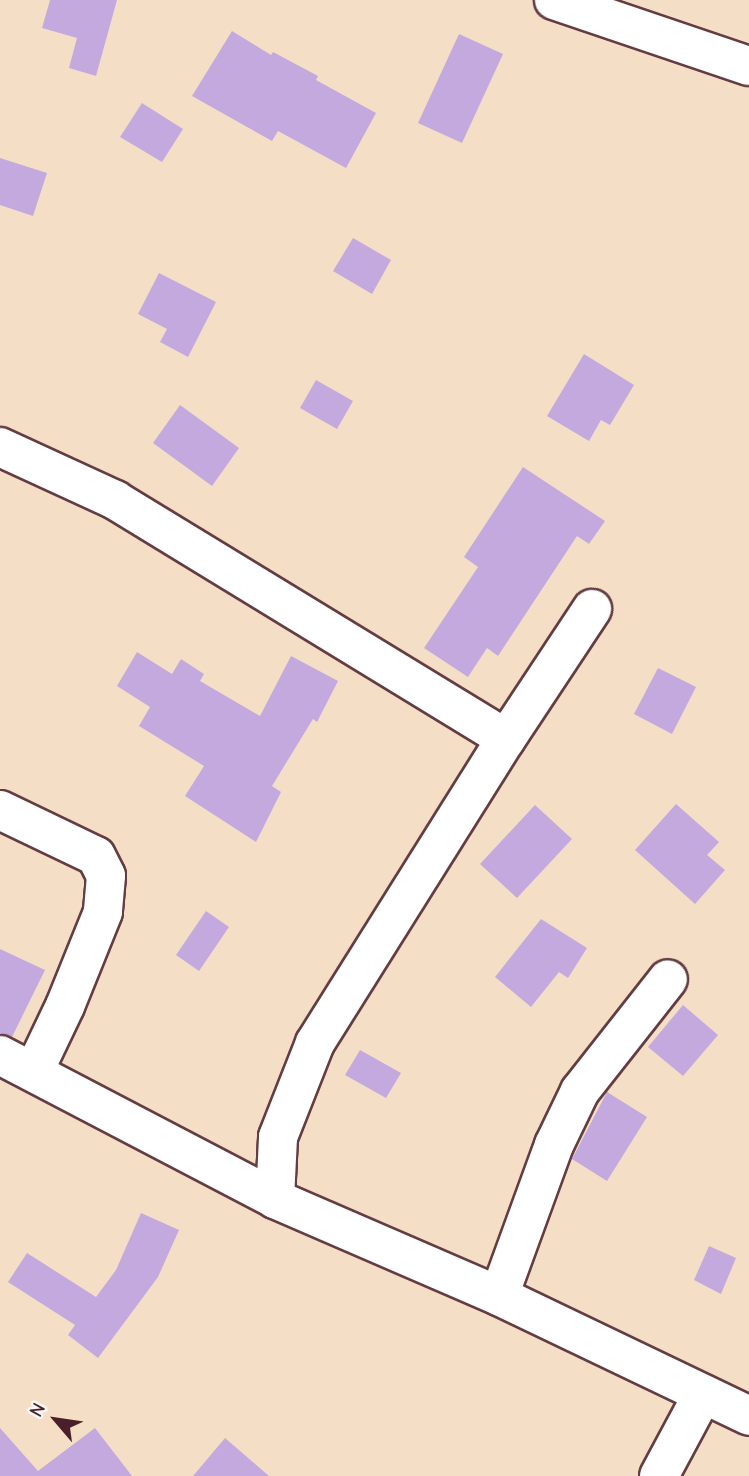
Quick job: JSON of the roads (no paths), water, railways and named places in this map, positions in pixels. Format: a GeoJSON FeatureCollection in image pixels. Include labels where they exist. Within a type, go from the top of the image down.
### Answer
{"type":"FeatureCollection","features":[{"type":"Feature","properties":{"kind":"street"},"geometry":{"type":"LineString","coordinates":[[554,0],[749,66]]}},
{"type":"Feature","properties":{"kind":"street"},"geometry":{"type":"LineString","coordinates":[[0,447],[115,500],[506,739]]}},
{"type":"Feature","properties":{"kind":"street"},"geometry":{"type":"LineString","coordinates":[[275,1199],[278,1136],[315,1043],[506,739],[592,609]]}},
{"type":"Feature","properties":{"kind":"street"},"geometry":{"type":"LineString","coordinates":[[0,810],[96,856],[106,876],[103,912],[65,1006],[17,1063],[275,1199],[499,1296],[749,1416]]}},
{"type":"Feature","properties":{"kind":"street"},"geometry":{"type":"LineString","coordinates":[[499,1296],[554,1145],[580,1091],[668,979]]}},
{"type":"Feature","properties":{"kind":"street"},"geometry":{"type":"LineString","coordinates":[[659,1476],[703,1394]]}}]}
